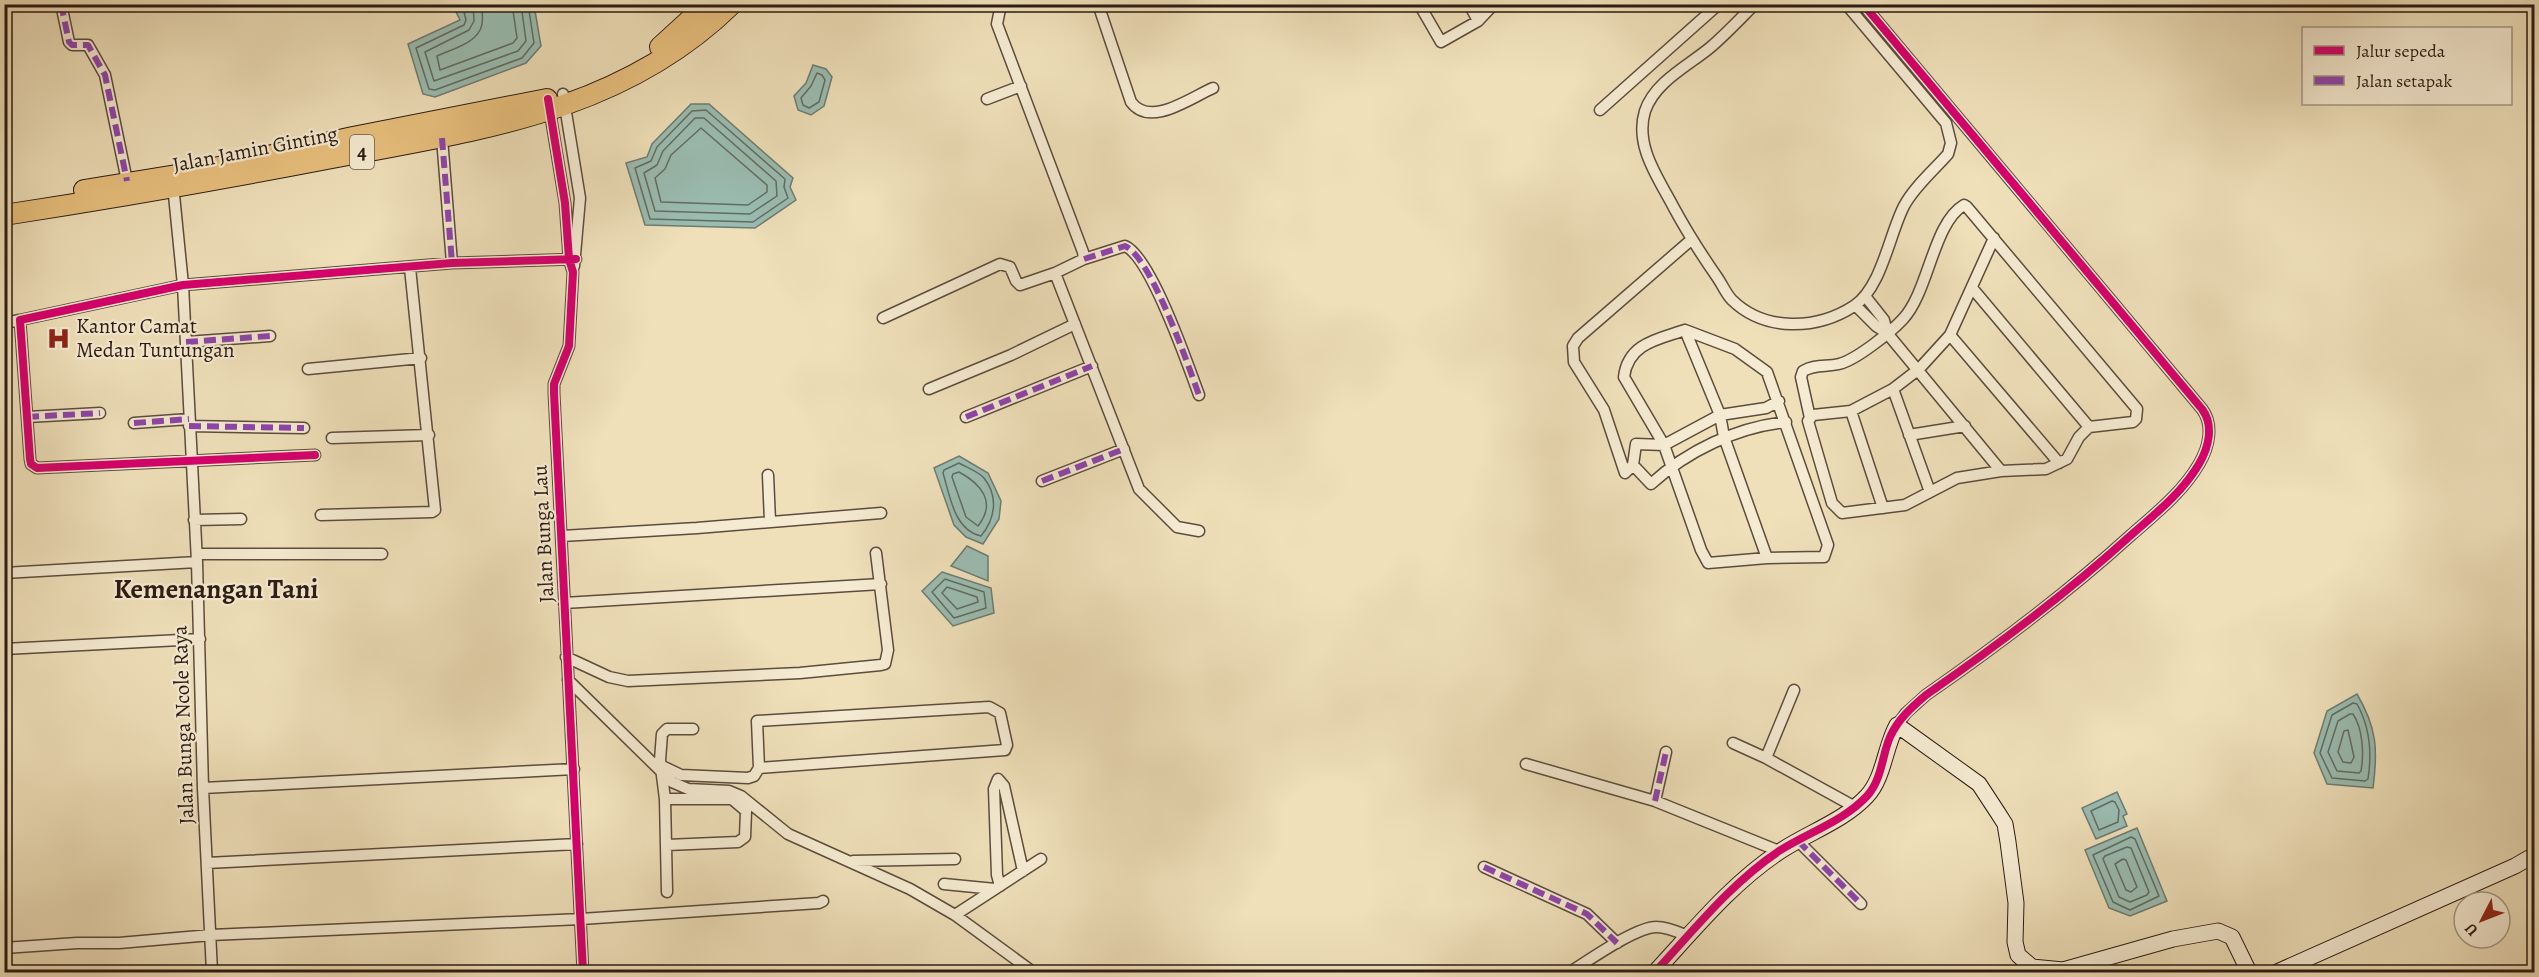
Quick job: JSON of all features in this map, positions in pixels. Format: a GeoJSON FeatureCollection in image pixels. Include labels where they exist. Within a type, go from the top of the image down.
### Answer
{"type":"FeatureCollection","features":[{"type":"Feature","properties":{"kind":"highway","name":"Jalan Jamin Ginting"},"geometry":{"type":"LineString","coordinates":[[4,203],[127,182],[173,182],[201,171],[353,137],[556,102],[644,58],[670,40],[707,4]]}},
{"type":"Feature","properties":{"kind":"highway","name":"Jalan Jamin Ginting"},"geometry":{"type":"LineString","coordinates":[[4,215],[173,182],[469,133],[636,76],[656,65],[714,22],[732,4]]}},
{"type":"Feature","properties":{"kind":"street"},"geometry":{"type":"LineString","coordinates":[[61,4],[69,42],[72,45],[88,45],[105,75],[127,182]]}},
{"type":"Feature","properties":{"kind":"street"},"geometry":{"type":"LineString","coordinates":[[1000,4],[997,24],[1084,259]]}},
{"type":"Feature","properties":{"kind":"street"},"geometry":{"type":"LineString","coordinates":[[1098,4],[1131,102],[1136,109],[1150,114],[1160,112],[1213,88]]}},
{"type":"Feature","properties":{"kind":"street"},"geometry":{"type":"LineString","coordinates":[[1419,4],[1441,42],[1478,21],[1494,4]]}},
{"type":"Feature","properties":{"kind":"street"},"geometry":{"type":"LineString","coordinates":[[1469,4],[1478,21]]}},
{"type":"Feature","properties":{"kind":"street"},"geometry":{"type":"LineString","coordinates":[[1600,110],[1719,4]]}},
{"type":"Feature","properties":{"kind":"street"},"geometry":{"type":"LineString","coordinates":[[1755,4],[1712,46],[1659,89],[1645,111],[1642,141],[1648,159],[1691,240],[1732,299],[1749,312],[1768,320],[1782,324],[1806,325],[1856,304],[1865,296],[1880,269],[1903,208],[1948,154],[1951,143],[1946,123],[1846,4]]}},
{"type":"Feature","properties":{"kind":"street"},"geometry":{"type":"LineString","coordinates":[[1655,972],[1734,888],[1779,851],[1855,807],[1869,794],[1897,725],[1906,713],[1926,695],[2064,595],[2174,496],[2192,475],[2205,452],[2210,425],[2202,409],[1863,4]]}},
{"type":"Feature","properties":{"kind":"street"},"geometry":{"type":"LineString","coordinates":[[987,99],[1021,86]]}},
{"type":"Feature","properties":{"kind":"street"},"geometry":{"type":"LineString","coordinates":[[556,102],[580,198],[572,259]]}},
{"type":"Feature","properties":{"kind":"street"},"geometry":{"type":"LineString","coordinates":[[556,102],[572,259]]}},
{"type":"Feature","properties":{"kind":"street"},"geometry":{"type":"LineString","coordinates":[[442,138],[452,263]]}},
{"type":"Feature","properties":{"kind":"street","name":"Jalan Bunga Ncole Raya"},"geometry":{"type":"LineString","coordinates":[[173,182],[183,285],[190,459],[197,558],[203,788],[212,972]]}},
{"type":"Feature","properties":{"kind":"street"},"geometry":{"type":"LineString","coordinates":[[1961,206],[1967,207],[1994,238],[2137,409],[2138,415],[2133,422],[2089,428],[2079,436],[2067,459],[2046,469],[2001,471],[1957,478],[1905,505],[1842,513],[1832,503],[1808,421],[1810,418],[1801,377],[1803,370],[1811,366],[1838,364],[1850,360],[1904,319],[1914,302],[1948,219],[1961,206]]}},
{"type":"Feature","properties":{"kind":"street"},"geometry":{"type":"LineString","coordinates":[[1810,418],[1813,415],[1851,411],[1893,389],[1918,369],[1950,335],[1973,289],[1994,238]]}},
{"type":"Feature","properties":{"kind":"street"},"geometry":{"type":"LineString","coordinates":[[1691,240],[1578,338],[1573,346],[1574,362],[1604,410],[1625,473],[1633,465],[1636,444],[1664,445],[1720,415],[1766,408],[1779,401]]}},
{"type":"Feature","properties":{"kind":"street"},"geometry":{"type":"LineString","coordinates":[[883,318],[1000,264],[1010,267],[1020,285],[1055,273],[1084,259],[1125,246],[1134,251],[1160,296],[1199,395]]}},
{"type":"Feature","properties":{"kind":"street"},"geometry":{"type":"LineString","coordinates":[[4,323],[183,285],[452,263],[572,259]]}},
{"type":"Feature","properties":{"kind":"street","name":"Jalan Bunga Lau"},"geometry":{"type":"LineString","coordinates":[[572,259],[569,346],[554,384],[554,393],[583,971]]}},
{"type":"Feature","properties":{"kind":"street"},"geometry":{"type":"LineString","coordinates":[[321,514],[432,512],[435,510],[410,268]]}},
{"type":"Feature","properties":{"kind":"street"},"geometry":{"type":"LineString","coordinates":[[1055,273],[1139,489],[1177,527],[1199,531]]}},
{"type":"Feature","properties":{"kind":"street"},"geometry":{"type":"LineString","coordinates":[[1973,289],[2089,428]]}},
{"type":"Feature","properties":{"kind":"street"},"geometry":{"type":"LineString","coordinates":[[1865,296],[1884,320],[1887,333]]}},
{"type":"Feature","properties":{"kind":"street"},"geometry":{"type":"LineString","coordinates":[[1856,304],[1876,326],[1887,333],[2001,471]]}},
{"type":"Feature","properties":{"kind":"street"},"geometry":{"type":"LineString","coordinates":[[20,320],[30,459],[31,464],[37,468],[190,459],[315,455]]}},
{"type":"Feature","properties":{"kind":"street"},"geometry":{"type":"LineString","coordinates":[[928,389],[1011,355],[1075,324]]}},
{"type":"Feature","properties":{"kind":"street"},"geometry":{"type":"LineString","coordinates":[[1685,330],[1720,415],[1724,437],[1767,558]]}},
{"type":"Feature","properties":{"kind":"street"},"geometry":{"type":"LineString","coordinates":[[1685,330],[1735,349],[1767,372],[1828,545],[1824,557],[1767,558],[1708,563],[1670,467],[1664,445],[1624,376],[1625,368],[1642,344],[1685,330]]}},
{"type":"Feature","properties":{"kind":"street"},"geometry":{"type":"LineString","coordinates":[[1950,335],[2059,463]]}},
{"type":"Feature","properties":{"kind":"street"},"geometry":{"type":"LineString","coordinates":[[186,342],[270,336]]}},
{"type":"Feature","properties":{"kind":"street"},"geometry":{"type":"LineString","coordinates":[[308,369],[421,358]]}},
{"type":"Feature","properties":{"kind":"street"},"geometry":{"type":"LineString","coordinates":[[966,417],[1092,366]]}},
{"type":"Feature","properties":{"kind":"street"},"geometry":{"type":"LineString","coordinates":[[1893,389],[1930,492]]}},
{"type":"Feature","properties":{"kind":"street"},"geometry":{"type":"LineString","coordinates":[[1851,411],[1883,508]]}},
{"type":"Feature","properties":{"kind":"street"},"geometry":{"type":"LineString","coordinates":[[27,417],[100,413]]}},
{"type":"Feature","properties":{"kind":"street"},"geometry":{"type":"LineString","coordinates":[[1633,465],[1651,484],[1670,467],[1724,437],[1786,422]]}},
{"type":"Feature","properties":{"kind":"street"},"geometry":{"type":"LineString","coordinates":[[134,423],[304,428]]}},
{"type":"Feature","properties":{"kind":"street"},"geometry":{"type":"LineString","coordinates":[[1910,435],[1965,426]]}},
{"type":"Feature","properties":{"kind":"street"},"geometry":{"type":"LineString","coordinates":[[332,438],[429,435]]}},
{"type":"Feature","properties":{"kind":"street"},"geometry":{"type":"LineString","coordinates":[[1042,481],[1124,449]]}},
{"type":"Feature","properties":{"kind":"street"},"geometry":{"type":"LineString","coordinates":[[768,475],[770,521]]}},
{"type":"Feature","properties":{"kind":"street"},"geometry":{"type":"LineString","coordinates":[[562,536],[881,513]]}},
{"type":"Feature","properties":{"kind":"street"},"geometry":{"type":"LineString","coordinates":[[194,520],[241,519]]}},
{"type":"Feature","properties":{"kind":"street"},"geometry":{"type":"LineString","coordinates":[[566,657],[609,677],[628,681],[881,666],[885,664],[888,650],[876,553]]}},
{"type":"Feature","properties":{"kind":"street"},"geometry":{"type":"LineString","coordinates":[[4,573],[197,558],[382,554]]}},
{"type":"Feature","properties":{"kind":"street"},"geometry":{"type":"LineString","coordinates":[[564,603],[881,584]]}},
{"type":"Feature","properties":{"kind":"street"},"geometry":{"type":"LineString","coordinates":[[4,649],[200,639]]}},
{"type":"Feature","properties":{"kind":"street"},"geometry":{"type":"LineString","coordinates":[[568,680],[672,782],[688,789],[729,791],[741,796],[788,834],[910,889],[955,915],[1033,972]]}},
{"type":"Feature","properties":{"kind":"street"},"geometry":{"type":"LineString","coordinates":[[1766,758],[1794,690]]}},
{"type":"Feature","properties":{"kind":"street"},"geometry":{"type":"LineString","coordinates":[[661,769],[696,777],[754,777],[759,768],[757,721],[989,707],[1000,712],[1007,745],[1005,750],[759,768]]}},
{"type":"Feature","properties":{"kind":"street"},"geometry":{"type":"LineString","coordinates":[[1897,725],[1979,784],[2005,824],[2016,903],[2014,942],[2018,955],[2032,967],[2063,970],[2173,939],[2218,931],[2232,937],[2241,960],[2250,972]]}},
{"type":"Feature","properties":{"kind":"street"},"geometry":{"type":"LineString","coordinates":[[667,892],[665,799],[661,769],[662,734],[664,731],[693,729]]}},
{"type":"Feature","properties":{"kind":"street"},"geometry":{"type":"LineString","coordinates":[[1733,742],[1855,807]]}},
{"type":"Feature","properties":{"kind":"street"},"geometry":{"type":"LineString","coordinates":[[1655,801],[1666,752]]}},
{"type":"Feature","properties":{"kind":"street"},"geometry":{"type":"LineString","coordinates":[[1526,764],[1655,801],[1779,851]]}},
{"type":"Feature","properties":{"kind":"street"},"geometry":{"type":"LineString","coordinates":[[203,788],[574,769]]}},
{"type":"Feature","properties":{"kind":"street"},"geometry":{"type":"LineString","coordinates":[[997,887],[994,789],[998,779],[1004,786],[1023,871]]}},
{"type":"Feature","properties":{"kind":"street"},"geometry":{"type":"LineString","coordinates":[[665,799],[732,799],[746,811],[747,819],[746,834],[741,841],[667,845]]}},
{"type":"Feature","properties":{"kind":"street"},"geometry":{"type":"LineString","coordinates":[[1798,841],[1861,904]]}},
{"type":"Feature","properties":{"kind":"street"},"geometry":{"type":"LineString","coordinates":[[207,863],[577,844]]}},
{"type":"Feature","properties":{"kind":"street"},"geometry":{"type":"LineString","coordinates":[[2277,972],[2535,855]]}},
{"type":"Feature","properties":{"kind":"street"},"geometry":{"type":"LineString","coordinates":[[850,861],[954,859]]}},
{"type":"Feature","properties":{"kind":"street"},"geometry":{"type":"LineString","coordinates":[[955,915],[1041,860]]}},
{"type":"Feature","properties":{"kind":"street"},"geometry":{"type":"LineString","coordinates":[[1484,867],[1587,914],[1599,923],[1617,944]]}},
{"type":"Feature","properties":{"kind":"street"},"geometry":{"type":"LineString","coordinates":[[944,884],[997,887]]}},
{"type":"Feature","properties":{"kind":"street"},"geometry":{"type":"LineString","coordinates":[[4,948],[119,943],[211,935],[581,919],[823,901]]}},
{"type":"Feature","properties":{"kind":"street"},"geometry":{"type":"LineString","coordinates":[[1570,972],[1617,944],[1653,927],[1688,936]]}},
{"type":"Feature","properties":{"kind":"street"},"geometry":{"type":"LineString","coordinates":[[567,972],[583,971]]}},
{"type":"Feature","properties":{"kind":"water"},"geometry":{"type":"Polygon","coordinates":[[[461,5],[534,5],[541,46],[526,63],[435,97],[423,94],[408,44],[460,20],[456,12],[461,5]]]}},
{"type":"Feature","properties":{"kind":"water"},"geometry":{"type":"Polygon","coordinates":[[[813,65],[826,69],[832,77],[824,106],[811,115],[798,110],[794,96],[806,83],[813,65]]]}},
{"type":"Feature","properties":{"kind":"water"},"geometry":{"type":"Polygon","coordinates":[[[691,104],[709,104],[793,178],[790,187],[796,200],[755,228],[645,225],[626,163],[647,157],[652,144],[691,104]]]}},
{"type":"Feature","properties":{"kind":"water"},"geometry":{"type":"Polygon","coordinates":[[[959,456],[988,473],[1001,501],[999,519],[983,544],[966,537],[954,525],[934,468],[959,456]]]}},
{"type":"Feature","properties":{"kind":"water"},"geometry":{"type":"Polygon","coordinates":[[[967,546],[988,556],[988,581],[951,566],[967,546]]]}},
{"type":"Feature","properties":{"kind":"water"},"geometry":{"type":"Polygon","coordinates":[[[942,572],[991,588],[994,613],[953,626],[922,591],[942,572]]]}},
{"type":"Feature","properties":{"kind":"water"},"geometry":{"type":"Polygon","coordinates":[[[2357,694],[2369,718],[2374,740],[2373,788],[2327,784],[2314,753],[2327,711],[2357,694]]]}},
{"type":"Feature","properties":{"kind":"water"},"geometry":{"type":"Polygon","coordinates":[[[2117,792],[2127,814],[2123,816],[2127,826],[2096,839],[2082,808],[2117,792]]]}},
{"type":"Feature","properties":{"kind":"water"},"geometry":{"type":"Polygon","coordinates":[[[2137,828],[2167,901],[2130,916],[2109,908],[2085,850],[2137,828]]]}},
{"type":"Feature","properties":{"kind":"marked path"},"geometry":{"type":"LineString","coordinates":[[61,4],[69,42],[72,45],[88,45],[105,75],[127,181]]}},
{"type":"Feature","properties":{"kind":"marked path"},"geometry":{"type":"LineString","coordinates":[[442,138],[452,263]]}},
{"type":"Feature","properties":{"kind":"marked path"},"geometry":{"type":"LineString","coordinates":[[1084,259],[1125,246],[1135,254],[1168,313],[1199,395]]}},
{"type":"Feature","properties":{"kind":"marked path"},"geometry":{"type":"LineString","coordinates":[[186,342],[270,336]]}},
{"type":"Feature","properties":{"kind":"marked path"},"geometry":{"type":"LineString","coordinates":[[966,417],[1092,366]]}},
{"type":"Feature","properties":{"kind":"marked path"},"geometry":{"type":"LineString","coordinates":[[27,417],[100,413]]}},
{"type":"Feature","properties":{"kind":"marked path"},"geometry":{"type":"LineString","coordinates":[[134,423],[189,419]]}},
{"type":"Feature","properties":{"kind":"marked path"},"geometry":{"type":"LineString","coordinates":[[189,426],[304,428]]}},
{"type":"Feature","properties":{"kind":"marked path"},"geometry":{"type":"LineString","coordinates":[[1042,481],[1124,449]]}},
{"type":"Feature","properties":{"kind":"marked path"},"geometry":{"type":"LineString","coordinates":[[1655,801],[1666,752]]}},
{"type":"Feature","properties":{"kind":"marked path"},"geometry":{"type":"LineString","coordinates":[[1798,841],[1861,904]]}},
{"type":"Feature","properties":{"kind":"marked path"},"geometry":{"type":"LineString","coordinates":[[1484,867],[1587,914],[1617,943]]}},
{"type":"Feature","properties":{"kind":"cycle path"},"geometry":{"type":"LineString","coordinates":[[1655,972],[1729,892],[1761,864],[1790,844],[1858,805],[1876,783],[1890,737],[1906,714],[1926,695],[2005,638],[2106,558],[2176,494],[2192,475],[2208,443],[2208,422],[2202,409],[1863,4]]}},
{"type":"Feature","properties":{"kind":"cycle path"},"geometry":{"type":"LineString","coordinates":[[548,99],[565,203],[569,259],[573,272],[569,346],[554,384],[554,393],[583,972]]}},
{"type":"Feature","properties":{"kind":"cycle path"},"geometry":{"type":"LineString","coordinates":[[315,455],[37,468],[31,464],[30,459],[20,320],[183,285],[452,263],[576,259]]}},
{"type":"Feature","properties":{"kind":"place","name":"Kantor Camat Medan Tuntungan"},"geometry":{"type":"Point","coordinates":[58,338]}},
{"type":"Feature","properties":{"kind":"district","name":"Kemenangan Tani"},"geometry":{"type":"Point","coordinates":[216,589]}}]}
